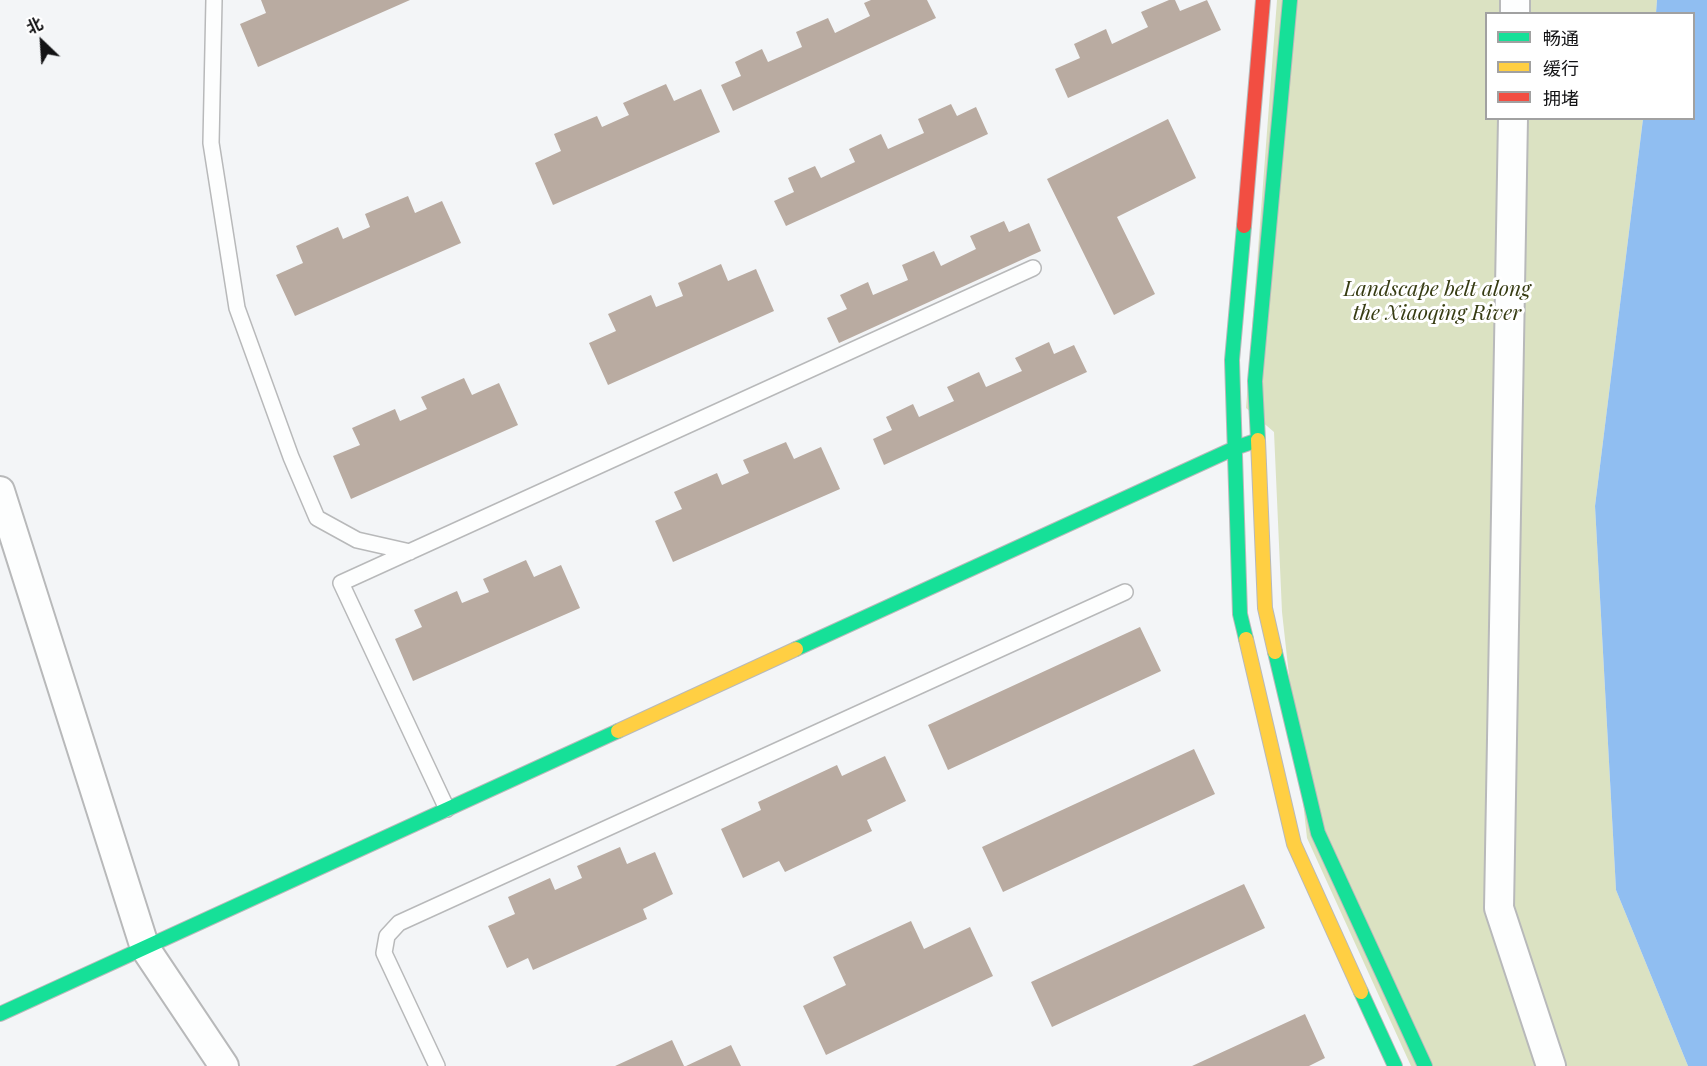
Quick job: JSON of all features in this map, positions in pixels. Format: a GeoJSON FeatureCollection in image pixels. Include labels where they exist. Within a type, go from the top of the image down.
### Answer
{"type":"FeatureCollection","features":[{"type":"Feature","properties":{"kind":"main road"},"geometry":{"type":"LineString","coordinates":[[1263,0],[1232,360],[1240,614],[1294,844],[1395,1066]]}},
{"type":"Feature","properties":{"kind":"main road"},"geometry":{"type":"LineString","coordinates":[[1290,0],[1255,381],[1265,608],[1318,833],[1425,1066]]}},
{"type":"Feature","properties":{"kind":"main road"},"geometry":{"type":"LineString","coordinates":[[0,1014],[1235,448],[1258,440]]}},
{"type":"Feature","properties":{"kind":"street"},"geometry":{"type":"LineString","coordinates":[[1513,120],[1499,908],[1551,1066]]}},
{"type":"Feature","properties":{"kind":"street"},"geometry":{"type":"LineString","coordinates":[[0,491],[145,948],[224,1066]]}},
{"type":"Feature","properties":{"kind":"lane"},"geometry":{"type":"LineString","coordinates":[[214,0],[211,143],[237,308],[291,457],[317,518],[357,540],[410,552]]}},
{"type":"Feature","properties":{"kind":"lane"},"geometry":{"type":"LineString","coordinates":[[447,810],[341,583],[1033,268]]}},
{"type":"Feature","properties":{"kind":"lane"},"geometry":{"type":"LineString","coordinates":[[437,1066],[384,953],[387,936],[399,923],[1125,592]]}},
{"type":"Feature","properties":{"kind":"green space","name":"Landscape belt along the Xiaoqing River"},"geometry":{"type":"Polygon","coordinates":[[[1277,0],[1657,0],[1656,12],[1485,12],[1485,120],[1643,120],[1595,506],[1616,890],[1688,1066],[1411,1066],[1307,838],[1282,612],[1274,432],[1246,408],[1277,0]]]}},
{"type":"Feature","properties":{"kind":"water"},"geometry":{"type":"Polygon","coordinates":[[[1657,0],[1707,0],[1707,1066],[1688,1066],[1616,890],[1595,506],[1643,120],[1695,120],[1695,12],[1656,12],[1657,0]]]}},
{"type":"Feature","properties":{"kind":"building"},"geometry":{"type":"Polygon","coordinates":[[[261,0],[410,0],[258,67],[240,24],[266,13],[261,0]]]}},
{"type":"Feature","properties":{"kind":"building"},"geometry":{"type":"Polygon","coordinates":[[[871,0],[927,0],[936,18],[733,111],[721,85],[741,76],[735,62],[762,49],[768,62],[802,47],[796,32],[828,18],[835,33],[870,16],[864,3],[871,0]]]}},
{"type":"Feature","properties":{"kind":"building"},"geometry":{"type":"Polygon","coordinates":[[[1169,0],[1175,0],[1180,11],[1207,0],[1221,30],[1068,98],[1055,69],[1080,58],[1074,44],[1106,29],[1112,44],[1148,27],[1141,12],[1169,0]]]}},
{"type":"Feature","properties":{"kind":"building"},"geometry":{"type":"Polygon","coordinates":[[[666,84],[674,101],[701,89],[720,132],[553,205],[535,163],[561,151],[554,134],[597,116],[602,127],[629,115],[623,103],[666,84]]]}},
{"type":"Feature","properties":{"kind":"building"},"geometry":{"type":"Polygon","coordinates":[[[951,104],[957,116],[976,107],[988,134],[786,226],[774,201],[794,192],[788,178],[815,166],[821,178],[855,162],[849,149],[881,134],[888,149],[924,133],[918,119],[951,104]]]}},
{"type":"Feature","properties":{"kind":"building"},"geometry":{"type":"Polygon","coordinates":[[[1168,119],[1196,178],[1117,217],[1155,294],[1114,315],[1047,179],[1168,119]]]}},
{"type":"Feature","properties":{"kind":"building"},"geometry":{"type":"Polygon","coordinates":[[[408,196],[415,213],[442,201],[461,243],[295,316],[276,275],[303,263],[296,246],[338,227],[343,239],[370,227],[365,214],[408,196]]]}},
{"type":"Feature","properties":{"kind":"building"},"geometry":{"type":"Polygon","coordinates":[[[1004,221],[1009,232],[1029,223],[1041,251],[839,343],[827,318],[847,309],[840,295],[868,282],[873,295],[908,280],[902,265],[934,251],[941,266],[976,249],[970,236],[1004,221]]]}},
{"type":"Feature","properties":{"kind":"building"},"geometry":{"type":"Polygon","coordinates":[[[721,264],[728,281],[756,269],[774,311],[608,385],[589,343],[616,331],[608,314],[651,295],[656,307],[683,296],[678,283],[721,264]]]}},
{"type":"Feature","properties":{"kind":"building"},"geometry":{"type":"Polygon","coordinates":[[[1049,342],[1054,354],[1074,345],[1087,372],[884,465],[873,439],[892,430],[886,417],[913,404],[919,417],[954,401],[947,387],[979,372],[986,387],[1022,371],[1015,358],[1049,342]]]}},
{"type":"Feature","properties":{"kind":"building"},"geometry":{"type":"Polygon","coordinates":[[[464,378],[472,395],[499,383],[518,425],[351,499],[333,456],[360,445],[352,428],[395,409],[400,421],[427,409],[421,397],[464,378]]]}},
{"type":"Feature","properties":{"kind":"building"},"geometry":{"type":"Polygon","coordinates":[[[786,442],[794,459],[821,447],[840,489],[673,562],[655,521],[682,509],[674,492],[717,473],[722,485],[749,473],[743,460],[786,442]]]}},
{"type":"Feature","properties":{"kind":"building"},"geometry":{"type":"Polygon","coordinates":[[[526,560],[534,577],[561,565],[580,608],[413,681],[395,639],[422,627],[414,610],[457,591],[462,603],[489,592],[483,579],[526,560]]]}},
{"type":"Feature","properties":{"kind":"building"},"geometry":{"type":"Polygon","coordinates":[[[1140,627],[1161,671],[948,770],[928,725],[1140,627]]]}},
{"type":"Feature","properties":{"kind":"building"},"geometry":{"type":"Polygon","coordinates":[[[1194,749],[1215,794],[1003,892],[982,847],[1194,749]]]}},
{"type":"Feature","properties":{"kind":"building"},"geometry":{"type":"Polygon","coordinates":[[[885,756],[906,801],[867,820],[872,831],[785,872],[779,861],[743,878],[721,829],[761,810],[758,802],[837,765],[842,776],[885,756]]]}},
{"type":"Feature","properties":{"kind":"building"},"geometry":{"type":"Polygon","coordinates":[[[620,847],[627,864],[655,852],[673,894],[643,909],[647,919],[533,970],[528,958],[507,968],[488,926],[515,914],[508,897],[550,878],[555,890],[582,878],[577,866],[620,847]]]}},
{"type":"Feature","properties":{"kind":"building"},"geometry":{"type":"Polygon","coordinates":[[[1244,884],[1265,928],[1052,1027],[1031,982],[1244,884]]]}},
{"type":"Feature","properties":{"kind":"building"},"geometry":{"type":"Polygon","coordinates":[[[911,921],[924,949],[970,927],[993,976],[826,1055],[803,1006],[846,985],[833,957],[911,921]]]}},
{"type":"Feature","properties":{"kind":"building"},"geometry":{"type":"Polygon","coordinates":[[[1305,1014],[1325,1058],[1309,1066],[1192,1066],[1305,1014]]]}},
{"type":"Feature","properties":{"kind":"building"},"geometry":{"type":"Polygon","coordinates":[[[672,1040],[684,1066],[615,1066],[672,1040]]]}},
{"type":"Feature","properties":{"kind":"building"},"geometry":{"type":"Polygon","coordinates":[[[731,1045],[741,1066],[686,1066],[731,1045]]]}},
{"type":"Feature","properties":{"kind":"traffic: fast"},"geometry":{"type":"LineString","coordinates":[[1258,440],[1255,381],[1290,0]]}},
{"type":"Feature","properties":{"kind":"traffic: fast"},"geometry":{"type":"LineString","coordinates":[[1244,226],[1232,360],[1240,614],[1246,639]]}},
{"type":"Feature","properties":{"kind":"traffic: fast"},"geometry":{"type":"LineString","coordinates":[[796,649],[1235,448],[1258,440]]}},
{"type":"Feature","properties":{"kind":"traffic: fast"},"geometry":{"type":"LineString","coordinates":[[1275,652],[1318,833],[1425,1066]]}},
{"type":"Feature","properties":{"kind":"traffic: fast"},"geometry":{"type":"LineString","coordinates":[[0,1014],[618,731]]}},
{"type":"Feature","properties":{"kind":"traffic: fast"},"geometry":{"type":"LineString","coordinates":[[1361,992],[1395,1066]]}},
{"type":"Feature","properties":{"kind":"traffic: slow"},"geometry":{"type":"LineString","coordinates":[[1258,440],[1265,608],[1275,652]]}},
{"type":"Feature","properties":{"kind":"traffic: slow"},"geometry":{"type":"LineString","coordinates":[[1246,639],[1294,844],[1361,992]]}},
{"type":"Feature","properties":{"kind":"traffic: slow"},"geometry":{"type":"LineString","coordinates":[[618,731],[796,649]]}},
{"type":"Feature","properties":{"kind":"traffic: jam"},"geometry":{"type":"LineString","coordinates":[[1244,226],[1263,0]]}}]}
